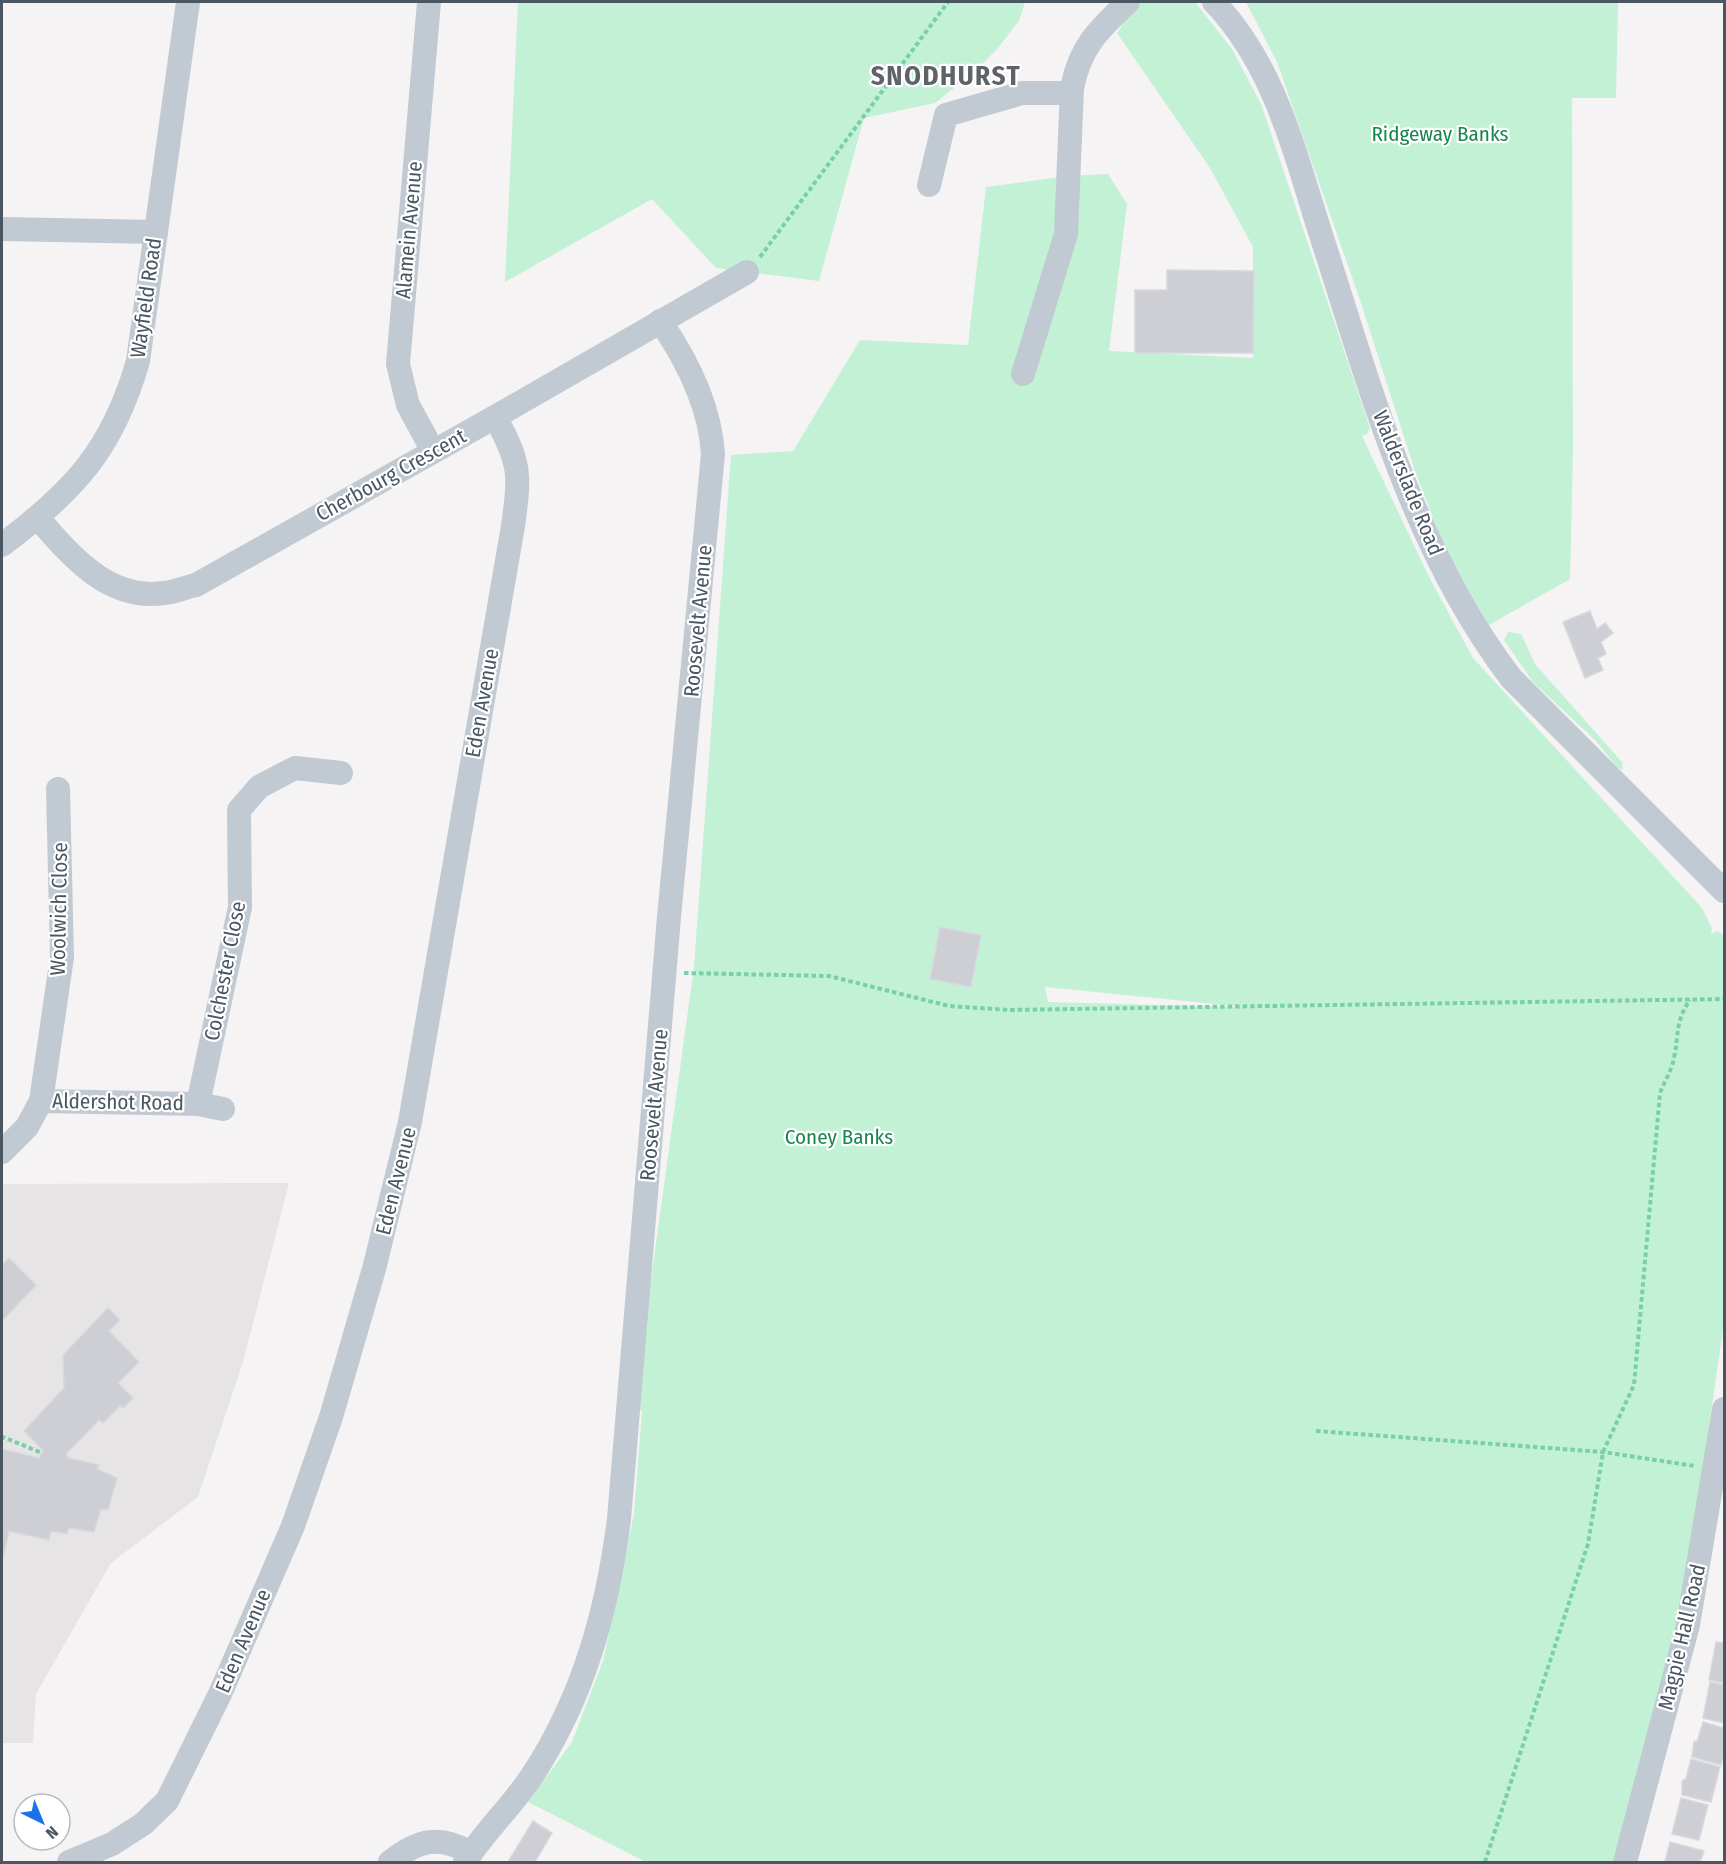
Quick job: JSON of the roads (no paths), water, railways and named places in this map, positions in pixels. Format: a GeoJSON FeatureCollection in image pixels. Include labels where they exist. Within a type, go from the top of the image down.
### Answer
{"type":"FeatureCollection","features":[{"type":"Feature","properties":{"kind":"street","name":"Wayfield Road"},"geometry":{"type":"LineString","coordinates":[[2,545],[38,518],[69,489],[95,458],[125,403],[138,361],[188,2]]}},
{"type":"Feature","properties":{"kind":"street","name":"Alamein Avenue"},"geometry":{"type":"LineString","coordinates":[[429,2],[398,364],[408,405],[433,451]]}},
{"type":"Feature","properties":{"kind":"street"},"geometry":{"type":"LineString","coordinates":[[1023,374],[1066,234],[1071,93],[1081,54],[1092,38],[1128,2]]}},
{"type":"Feature","properties":{"kind":"street","name":"Walderslade Road"},"geometry":{"type":"LineString","coordinates":[[1214,2],[1241,31],[1275,95],[1401,474],[1427,538],[1457,597],[1490,650],[1511,678],[1725,891]]}},
{"type":"Feature","properties":{"kind":"street"},"geometry":{"type":"LineString","coordinates":[[929,185],[945,115],[1022,93],[1071,93]]}},
{"type":"Feature","properties":{"kind":"street"},"geometry":{"type":"LineString","coordinates":[[2,229],[156,232]]}},
{"type":"Feature","properties":{"kind":"street","name":"Cherbourg Crescent"},"geometry":{"type":"LineString","coordinates":[[38,518],[81,566],[99,578],[140,593],[165,593],[196,585],[747,272]]}},
{"type":"Feature","properties":{"kind":"street","name":"Roosevelt Avenue"},"geometry":{"type":"LineString","coordinates":[[468,1858],[526,1784],[554,1738],[578,1689],[598,1635],[611,1578],[619,1519],[665,971],[713,454],[708,421],[698,393],[680,352],[660,321]]}},
{"type":"Feature","properties":{"kind":"street","name":"Eden Avenue"},"geometry":{"type":"LineString","coordinates":[[69,1863],[115,1853],[167,1801],[220,1694],[292,1526],[331,1417],[374,1269],[410,1122],[513,526],[518,466],[510,443],[495,417]]}},
{"type":"Feature","properties":{"kind":"street","name":"Colchester Close"},"geometry":{"type":"LineString","coordinates":[[198,1104],[240,907],[240,810],[259,787],[295,768],[341,773]]}},
{"type":"Feature","properties":{"kind":"street","name":"Woolwich Close"},"geometry":{"type":"LineString","coordinates":[[41,1101],[62,957],[58,789]]}},
{"type":"Feature","properties":{"kind":"street","name":"Aldershot Road"},"geometry":{"type":"LineString","coordinates":[[2,1152],[27,1127],[41,1101],[198,1104],[224,1109]]}},
{"type":"Feature","properties":{"kind":"street","name":"Magpie Hall Road"},"geometry":{"type":"LineString","coordinates":[[1626,1863],[1688,1625],[1718,1497],[1715,1472],[1725,1409]]}},
{"type":"Feature","properties":{"kind":"street"},"geometry":{"type":"LineString","coordinates":[[390,1863],[421,1843],[451,1841],[468,1858]]}},
{"type":"Feature","properties":{"kind":"district","name":"SNODHURST"},"geometry":{"type":"Point","coordinates":[946,76]}},
{"type":"Feature","properties":{"kind":"park label","name":"Ridgeway Banks"},"geometry":{"type":"Point","coordinates":[1440,134]}},
{"type":"Feature","properties":{"kind":"park label","name":"Coney Banks"},"geometry":{"type":"Point","coordinates":[839,1137]}}]}
